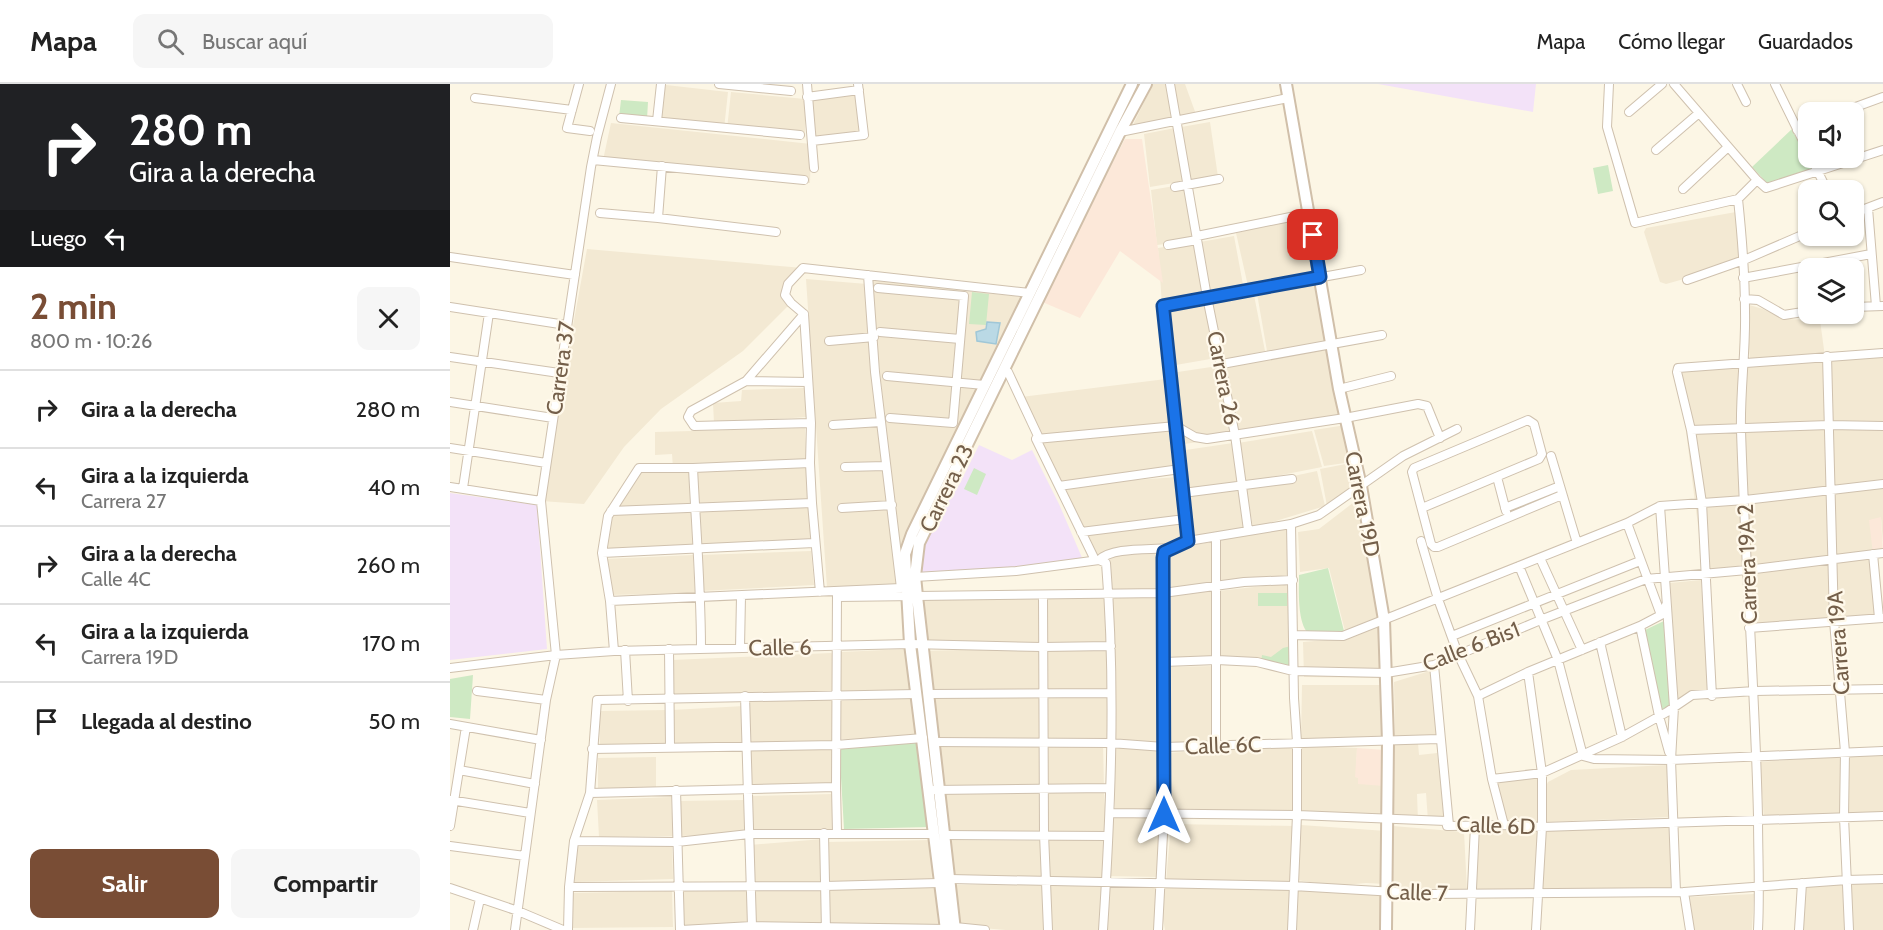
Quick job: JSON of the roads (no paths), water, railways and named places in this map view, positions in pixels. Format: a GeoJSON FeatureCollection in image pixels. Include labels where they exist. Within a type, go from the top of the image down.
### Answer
{"type":"FeatureCollection","features":[{"type":"Feature","properties":{"kind":"main road","name":"Carrera 23"},"geometry":{"type":"LineString","coordinates":[[950,929],[939,883],[933,834],[934,742],[923,645],[908,593],[915,577],[919,543],[976,413],[984,385],[1132,84]]}},
{"type":"Feature","properties":{"kind":"main road","name":"Carrera 23"},"geometry":{"type":"LineString","coordinates":[[950,929],[950,879],[945,835],[923,738],[916,694],[910,644],[905,554],[976,413],[1004,370],[1120,132],[1146,84]]}},
{"type":"Feature","properties":{"kind":"main road","name":"Carrera 19D"},"geometry":{"type":"LineString","coordinates":[[1286,84],[1339,389],[1361,486],[1384,620],[1388,742],[1386,930]]}},
{"type":"Feature","properties":{"kind":"street"},"geometry":{"type":"LineString","coordinates":[[579,84],[567,128],[590,131]]}},
{"type":"Feature","properties":{"kind":"street","name":"Carrera 37"},"geometry":{"type":"LineString","coordinates":[[515,930],[546,700],[556,655],[541,501],[593,160],[611,84]]}},
{"type":"Feature","properties":{"kind":"street"},"geometry":{"type":"LineString","coordinates":[[657,121],[661,84]]}},
{"type":"Feature","properties":{"kind":"street"},"geometry":{"type":"LineString","coordinates":[[719,84],[791,91]]}},
{"type":"Feature","properties":{"kind":"street"},"geometry":{"type":"LineString","coordinates":[[807,84],[814,168]]}},
{"type":"Feature","properties":{"kind":"street","name":"Carrera 26"},"geometry":{"type":"LineString","coordinates":[[1170,84],[1207,297],[1235,435],[1248,530]]}},
{"type":"Feature","properties":{"kind":"street"},"geometry":{"type":"LineString","coordinates":[[1610,84],[1607,127],[1635,223],[1738,199],[1757,180]]}},
{"type":"Feature","properties":{"kind":"street"},"geometry":{"type":"LineString","coordinates":[[1629,112],[1662,84]]}},
{"type":"Feature","properties":{"kind":"street"},"geometry":{"type":"LineString","coordinates":[[1674,84],[1757,180],[1769,189],[1883,150]]}},
{"type":"Feature","properties":{"kind":"street"},"geometry":{"type":"LineString","coordinates":[[1737,84],[1746,102]]}},
{"type":"Feature","properties":{"kind":"street"},"geometry":{"type":"LineString","coordinates":[[1778,85],[1797,130]]}},
{"type":"Feature","properties":{"kind":"street"},"geometry":{"type":"LineString","coordinates":[[807,97],[858,87],[864,135],[812,141]]}},
{"type":"Feature","properties":{"kind":"street"},"geometry":{"type":"LineString","coordinates":[[1864,104],[1883,97]]}},
{"type":"Feature","properties":{"kind":"street"},"geometry":{"type":"LineString","coordinates":[[475,98],[572,110]]}},
{"type":"Feature","properties":{"kind":"street"},"geometry":{"type":"LineString","coordinates":[[1120,132],[1288,98]]}},
{"type":"Feature","properties":{"kind":"street"},"geometry":{"type":"LineString","coordinates":[[1656,150],[1699,113]]}},
{"type":"Feature","properties":{"kind":"street"},"geometry":{"type":"LineString","coordinates":[[621,118],[800,135]]}},
{"type":"Feature","properties":{"kind":"street"},"geometry":{"type":"LineString","coordinates":[[1683,189],[1728,147]]}},
{"type":"Feature","properties":{"kind":"street"},"geometry":{"type":"LineString","coordinates":[[593,160],[804,180]]}},
{"type":"Feature","properties":{"kind":"street"},"geometry":{"type":"LineString","coordinates":[[658,218],[662,166]]}},
{"type":"Feature","properties":{"kind":"street"},"geometry":{"type":"LineString","coordinates":[[1817,168],[1823,180]]}},
{"type":"Feature","properties":{"kind":"street"},"geometry":{"type":"LineString","coordinates":[[1175,187],[1219,179]]}},
{"type":"Feature","properties":{"kind":"street","name":"Carrera 19A 2"},"geometry":{"type":"LineString","coordinates":[[1738,199],[1744,260],[1744,362],[1741,428],[1749,628],[1755,691],[1760,886],[1758,930]]}},
{"type":"Feature","properties":{"kind":"street"},"geometry":{"type":"LineString","coordinates":[[1864,209],[1883,202]]}},
{"type":"Feature","properties":{"kind":"street"},"geometry":{"type":"LineString","coordinates":[[1864,307],[1879,306],[1871,254],[1868,208]]}},
{"type":"Feature","properties":{"kind":"street"},"geometry":{"type":"LineString","coordinates":[[600,213],[776,232]]}},
{"type":"Feature","properties":{"kind":"street"},"geometry":{"type":"LineString","coordinates":[[1168,245],[1310,213]]}},
{"type":"Feature","properties":{"kind":"street"},"geometry":{"type":"LineString","coordinates":[[1687,280],[1744,260],[1798,237]]}},
{"type":"Feature","properties":{"kind":"street"},"geometry":{"type":"LineString","coordinates":[[1743,278],[1871,254]]}},
{"type":"Feature","properties":{"kind":"street"},"geometry":{"type":"LineString","coordinates":[[450,257],[575,275]]}},
{"type":"Feature","properties":{"kind":"street"},"geometry":{"type":"LineString","coordinates":[[820,592],[814,543],[810,463],[811,423],[804,314],[785,295],[788,284],[803,268],[1030,293]]}},
{"type":"Feature","properties":{"kind":"street"},"geometry":{"type":"LineString","coordinates":[[1188,541],[1163,307],[1361,270]]}},
{"type":"Feature","properties":{"kind":"street"},"geometry":{"type":"LineString","coordinates":[[868,275],[877,334],[875,372],[886,466],[897,542],[908,593]]}},
{"type":"Feature","properties":{"kind":"street"},"geometry":{"type":"LineString","coordinates":[[878,288],[964,296],[953,423],[890,418]]}},
{"type":"Feature","properties":{"kind":"street"},"geometry":{"type":"LineString","coordinates":[[1744,299],[1758,300],[1784,315],[1798,313]]}},
{"type":"Feature","properties":{"kind":"street"},"geometry":{"type":"LineString","coordinates":[[450,307],[567,325]]}},
{"type":"Feature","properties":{"kind":"street"},"geometry":{"type":"LineString","coordinates":[[463,488],[489,314]]}},
{"type":"Feature","properties":{"kind":"street"},"geometry":{"type":"LineString","coordinates":[[804,314],[746,381],[690,411],[688,417],[694,426],[811,423]]}},
{"type":"Feature","properties":{"kind":"street"},"geometry":{"type":"LineString","coordinates":[[829,341],[877,334],[960,339]]}},
{"type":"Feature","properties":{"kind":"street"},"geometry":{"type":"LineString","coordinates":[[1221,364],[1382,335]]}},
{"type":"Feature","properties":{"kind":"street"},"geometry":{"type":"LineString","coordinates":[[1712,696],[1702,503],[1691,430],[1678,368],[1883,353]]}},
{"type":"Feature","properties":{"kind":"street","name":"Carrera 19A"},"geometry":{"type":"LineString","coordinates":[[1827,356],[1834,621],[1845,753],[1844,817],[1849,930]]}},
{"type":"Feature","properties":{"kind":"street"},"geometry":{"type":"LineString","coordinates":[[450,357],[559,373]]}},
{"type":"Feature","properties":{"kind":"street"},"geometry":{"type":"LineString","coordinates":[[1004,370],[1008,372],[1038,436],[1036,439],[1081,532],[1097,560],[1106,563],[1111,646],[1110,813],[1103,930]]}},
{"type":"Feature","properties":{"kind":"street"},"geometry":{"type":"LineString","coordinates":[[887,376],[984,385]]}},
{"type":"Feature","properties":{"kind":"street"},"geometry":{"type":"LineString","coordinates":[[1339,389],[1391,376]]}},
{"type":"Feature","properties":{"kind":"street"},"geometry":{"type":"LineString","coordinates":[[746,381],[808,382]]}},
{"type":"Feature","properties":{"kind":"street"},"geometry":{"type":"LineString","coordinates":[[450,402],[553,418]]}},
{"type":"Feature","properties":{"kind":"street"},"geometry":{"type":"LineString","coordinates":[[1036,439],[1176,426],[1195,437],[1207,439],[1345,418],[1418,404],[1426,406],[1440,438]]}},
{"type":"Feature","properties":{"kind":"street"},"geometry":{"type":"LineString","coordinates":[[1422,508],[1540,458],[1542,454],[1534,424],[1526,420],[1416,466],[1412,472],[1431,544],[1435,547],[1508,517],[1561,490]]}},
{"type":"Feature","properties":{"kind":"street"},"geometry":{"type":"LineString","coordinates":[[833,425],[881,422]]}},
{"type":"Feature","properties":{"kind":"street"},"geometry":{"type":"LineString","coordinates":[[1691,430],[1829,424],[1883,426]]}},
{"type":"Feature","properties":{"kind":"street"},"geometry":{"type":"LineString","coordinates":[[915,577],[1016,571],[1097,560],[1114,552],[1168,548],[1188,541],[1291,524],[1319,515],[1403,456],[1457,429]]}},
{"type":"Feature","properties":{"kind":"street"},"geometry":{"type":"LineString","coordinates":[[450,448],[546,463]]}},
{"type":"Feature","properties":{"kind":"street"},"geometry":{"type":"LineString","coordinates":[[1551,456],[1577,543]]}},
{"type":"Feature","properties":{"kind":"street"},"geometry":{"type":"LineString","coordinates":[[614,651],[610,601],[602,553],[608,516],[639,468],[810,463]]}},
{"type":"Feature","properties":{"kind":"street"},"geometry":{"type":"LineString","coordinates":[[845,467],[886,466]]}},
{"type":"Feature","properties":{"kind":"street"},"geometry":{"type":"LineString","coordinates":[[693,468],[696,548],[701,597],[700,649]]}},
{"type":"Feature","properties":{"kind":"street"},"geometry":{"type":"LineString","coordinates":[[1059,486],[1180,469]]}},
{"type":"Feature","properties":{"kind":"street"},"geometry":{"type":"LineString","coordinates":[[1497,477],[1508,517]]}},
{"type":"Feature","properties":{"kind":"street"},"geometry":{"type":"LineString","coordinates":[[1183,493],[1292,479]]}},
{"type":"Feature","properties":{"kind":"street"},"geometry":{"type":"LineString","coordinates":[[1293,634],[1343,636],[1627,523],[1660,506],[1745,500],[1883,484]]}},
{"type":"Feature","properties":{"kind":"street"},"geometry":{"type":"LineString","coordinates":[[450,486],[541,501]]}},
{"type":"Feature","properties":{"kind":"street"},"geometry":{"type":"LineString","coordinates":[[1505,507],[1561,490]]}},
{"type":"Feature","properties":{"kind":"street"},"geometry":{"type":"LineString","coordinates":[[611,511],[812,503]]}},
{"type":"Feature","properties":{"kind":"street"},"geometry":{"type":"LineString","coordinates":[[842,508],[892,505]]}},
{"type":"Feature","properties":{"kind":"street"},"geometry":{"type":"LineString","coordinates":[[1660,506],[1674,707],[1671,760],[1674,822],[1680,892],[1690,930]]}},
{"type":"Feature","properties":{"kind":"street"},"geometry":{"type":"LineString","coordinates":[[1081,532],[1185,519]]}},
{"type":"Feature","properties":{"kind":"street"},"geometry":{"type":"LineString","coordinates":[[1627,523],[1661,615]]}},
{"type":"Feature","properties":{"kind":"street"},"geometry":{"type":"LineString","coordinates":[[1291,524],[1293,671],[1297,742],[1297,815],[1292,930]]}},
{"type":"Feature","properties":{"kind":"street"},"geometry":{"type":"LineString","coordinates":[[1216,537],[1216,745]]}},
{"type":"Feature","properties":{"kind":"street"},"geometry":{"type":"LineString","coordinates":[[1422,541],[1438,598],[1458,654],[1478,696],[1492,779],[1504,825]]}},
{"type":"Feature","properties":{"kind":"street"},"geometry":{"type":"LineString","coordinates":[[897,542],[909,544]]}},
{"type":"Feature","properties":{"kind":"street"},"geometry":{"type":"LineString","coordinates":[[602,553],[814,543]]}},
{"type":"Feature","properties":{"kind":"street"},"geometry":{"type":"LineString","coordinates":[[1158,930],[1164,815],[1163,558],[1168,548]]}},
{"type":"Feature","properties":{"kind":"street","name":"Calle 6 Bis1"},"geometry":{"type":"LineString","coordinates":[[1164,662],[1216,660],[1257,662],[1293,671],[1386,674],[1434,665],[1646,579],[1747,570],[1883,553]]}},
{"type":"Feature","properties":{"kind":"street"},"geometry":{"type":"LineString","coordinates":[[1749,628],[1881,618],[1873,554]]}},
{"type":"Feature","properties":{"kind":"street"},"geometry":{"type":"LineString","coordinates":[[1540,558],[1582,650]]}},
{"type":"Feature","properties":{"kind":"street"},"geometry":{"type":"LineString","coordinates":[[1452,636],[1640,561]]}},
{"type":"Feature","properties":{"kind":"street"},"geometry":{"type":"LineString","coordinates":[[1519,566],[1543,619],[1558,660],[1583,756]]}},
{"type":"Feature","properties":{"kind":"street"},"geometry":{"type":"LineString","coordinates":[[610,601],[820,592],[837,594],[1109,595],[1163,593],[1244,582],[1293,580]]}},
{"type":"Feature","properties":{"kind":"street"},"geometry":{"type":"LineString","coordinates":[[837,594],[837,833]]}},
{"type":"Feature","properties":{"kind":"street"},"geometry":{"type":"LineString","coordinates":[[740,648],[741,596]]}},
{"type":"Feature","properties":{"kind":"street"},"geometry":{"type":"LineString","coordinates":[[1042,596],[1044,834],[1048,930]]}},
{"type":"Feature","properties":{"kind":"street"},"geometry":{"type":"LineString","coordinates":[[1478,696],[1528,672],[1640,626],[1661,615],[1666,605]]}},
{"type":"Feature","properties":{"kind":"street"},"geometry":{"type":"LineString","coordinates":[[1640,626],[1671,760]]}},
{"type":"Feature","properties":{"kind":"street"},"geometry":{"type":"LineString","coordinates":[[1600,642],[1622,737]]}},
{"type":"Feature","properties":{"kind":"street","name":"Calle 6"},"geometry":{"type":"LineString","coordinates":[[450,668],[556,655],[625,650],[910,644],[1111,646]]}},
{"type":"Feature","properties":{"kind":"street"},"geometry":{"type":"LineString","coordinates":[[625,650],[628,700]]}},
{"type":"Feature","properties":{"kind":"street"},"geometry":{"type":"LineString","coordinates":[[669,650],[670,747]]}},
{"type":"Feature","properties":{"kind":"street"},"geometry":{"type":"LineString","coordinates":[[1434,665],[1439,740],[1449,826]]}},
{"type":"Feature","properties":{"kind":"street"},"geometry":{"type":"LineString","coordinates":[[1528,672],[1542,773],[1542,827],[1536,930]]}},
{"type":"Feature","properties":{"kind":"street"},"geometry":{"type":"LineString","coordinates":[[1492,779],[1542,773],[1583,756],[1622,737],[1692,695],[1712,696],[1755,691],[1883,689]]}},
{"type":"Feature","properties":{"kind":"street"},"geometry":{"type":"LineString","coordinates":[[477,690],[546,700]]}},
{"type":"Feature","properties":{"kind":"street"},"geometry":{"type":"LineString","coordinates":[[929,694],[1110,693]]}},
{"type":"Feature","properties":{"kind":"street"},"geometry":{"type":"LineString","coordinates":[[568,930],[569,887],[574,841],[590,793],[597,700],[916,694]]}},
{"type":"Feature","properties":{"kind":"street"},"geometry":{"type":"LineString","coordinates":[[745,696],[750,886],[756,927]]}},
{"type":"Feature","properties":{"kind":"street"},"geometry":{"type":"LineString","coordinates":[[450,724],[541,740]]}},
{"type":"Feature","properties":{"kind":"street"},"geometry":{"type":"LineString","coordinates":[[450,826],[452,800],[466,727]]}},
{"type":"Feature","properties":{"kind":"street"},"geometry":{"type":"LineString","coordinates":[[592,749],[836,745],[923,738]]}},
{"type":"Feature","properties":{"kind":"street","name":"Calle 6C"},"geometry":{"type":"LineString","coordinates":[[934,742],[1110,742],[1164,747],[1439,740]]}},
{"type":"Feature","properties":{"kind":"street"},"geometry":{"type":"LineString","coordinates":[[1583,756],[1594,759],[1671,760],[1883,751]]}},
{"type":"Feature","properties":{"kind":"street"},"geometry":{"type":"LineString","coordinates":[[459,770],[535,784]]}},
{"type":"Feature","properties":{"kind":"street"},"geometry":{"type":"LineString","coordinates":[[590,793],[836,786]]}},
{"type":"Feature","properties":{"kind":"street"},"geometry":{"type":"LineString","coordinates":[[934,790],[1110,788]]}},
{"type":"Feature","properties":{"kind":"street"},"geometry":{"type":"LineString","coordinates":[[676,790],[677,885],[681,930],[756,927],[985,930]]}},
{"type":"Feature","properties":{"kind":"street"},"geometry":{"type":"LineString","coordinates":[[452,800],[530,813]]}},
{"type":"Feature","properties":{"kind":"street","name":"Calle 6D"},"geometry":{"type":"LineString","coordinates":[[1110,813],[1297,815],[1446,821],[1447,826],[1542,827],[1883,816]]}},
{"type":"Feature","properties":{"kind":"street"},"geometry":{"type":"LineString","coordinates":[[1470,930],[1475,826]]}},
{"type":"Feature","properties":{"kind":"street"},"geometry":{"type":"LineString","coordinates":[[824,833],[826,928]]}},
{"type":"Feature","properties":{"kind":"street"},"geometry":{"type":"LineString","coordinates":[[574,841],[677,842],[749,834],[933,834]]}},
{"type":"Feature","properties":{"kind":"street"},"geometry":{"type":"LineString","coordinates":[[945,835],[1108,836]]}},
{"type":"Feature","properties":{"kind":"street"},"geometry":{"type":"LineString","coordinates":[[450,846],[525,856]]}},
{"type":"Feature","properties":{"kind":"street","name":"Calle 7"},"geometry":{"type":"LineString","coordinates":[[950,879],[1293,886],[1429,894],[1680,892],[1883,879]]}},
{"type":"Feature","properties":{"kind":"street"},"geometry":{"type":"LineString","coordinates":[[569,887],[939,883]]}},
{"type":"Feature","properties":{"kind":"street"},"geometry":{"type":"LineString","coordinates":[[1799,930],[1802,883]]}},
{"type":"Feature","properties":{"kind":"street"},"geometry":{"type":"LineString","coordinates":[[450,888],[518,911],[563,930]]}},
{"type":"Feature","properties":{"kind":"street"},"geometry":{"type":"LineString","coordinates":[[473,930],[480,899]]}},
{"type":"Feature","properties":{"kind":"water"},"geometry":{"type":"Polygon","coordinates":[[[987,322],[1000,323],[996,344],[977,341],[976,332],[986,329],[987,322]]]}}]}
